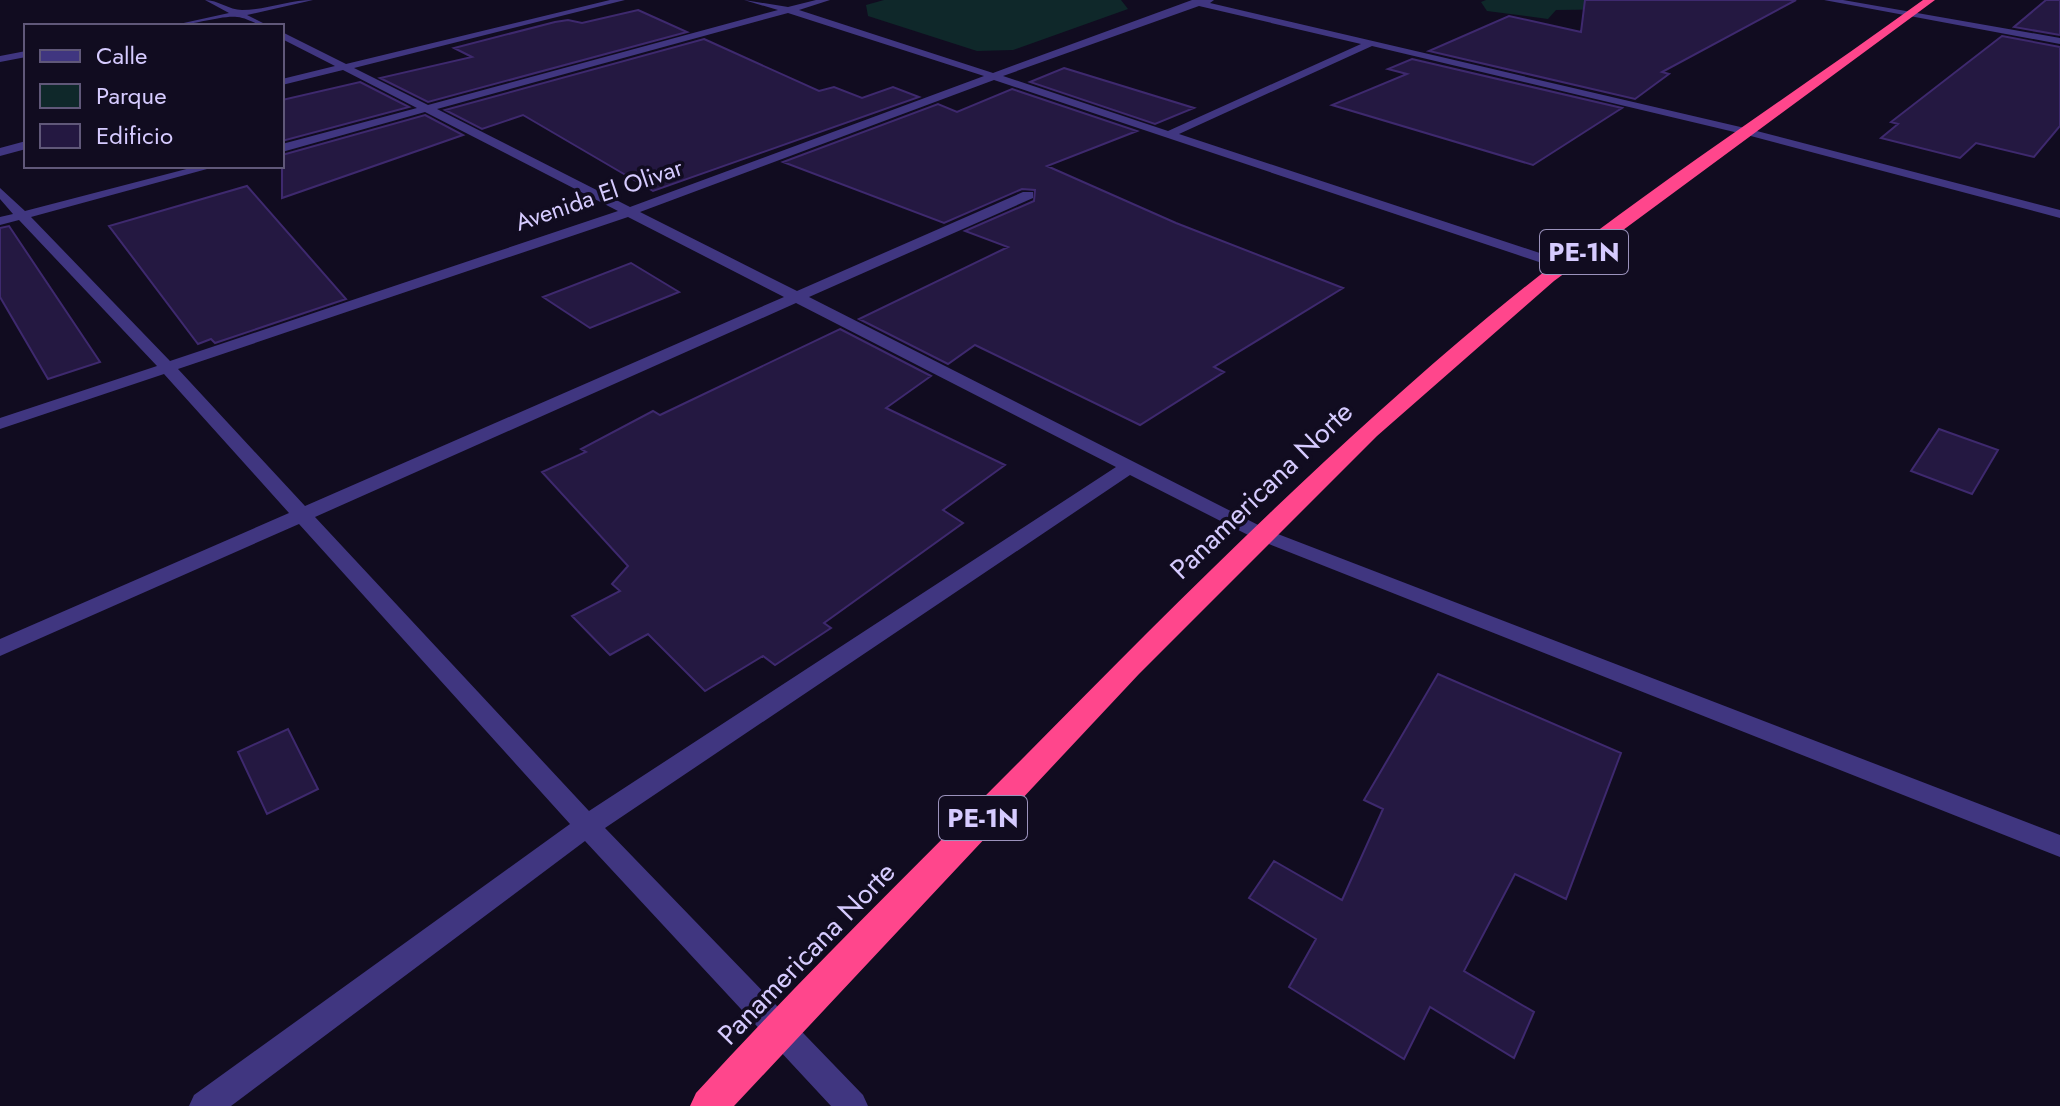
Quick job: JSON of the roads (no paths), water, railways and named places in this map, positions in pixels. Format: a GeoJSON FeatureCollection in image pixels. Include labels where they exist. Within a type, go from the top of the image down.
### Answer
{"type":"FeatureCollection","features":[{"type":"Feature","properties":{"kind":"highway","name":"Panamericana Norte"},"geometry":{"type":"LineString","coordinates":[[709,1106],[779,1026],[1263,535],[1426,379],[1565,266],[1930,0]]}},
{"type":"Feature","properties":{"kind":"street"},"geometry":{"type":"LineString","coordinates":[[209,0],[260,24]]}},
{"type":"Feature","properties":{"kind":"street"},"geometry":{"type":"LineString","coordinates":[[186,24],[309,0]]}},
{"type":"Feature","properties":{"kind":"street"},"geometry":{"type":"LineString","coordinates":[[284,82],[621,0]]}},
{"type":"Feature","properties":{"kind":"street"},"geometry":{"type":"LineString","coordinates":[[748,0],[993,76],[1565,266]]}},
{"type":"Feature","properties":{"kind":"street"},"geometry":{"type":"LineString","coordinates":[[284,147],[826,0]]}},
{"type":"Feature","properties":{"kind":"street"},"geometry":{"type":"LineString","coordinates":[[1828,0],[2060,41]]}},
{"type":"Feature","properties":{"kind":"street"},"geometry":{"type":"LineString","coordinates":[[1199,1],[1369,44],[1749,132],[2060,214]]}},
{"type":"Feature","properties":{"kind":"street","name":"Avenida El Olivar"},"geometry":{"type":"LineString","coordinates":[[0,424],[629,212],[1199,1]]}},
{"type":"Feature","properties":{"kind":"street"},"geometry":{"type":"LineString","coordinates":[[284,36],[1263,535],[2060,846]]}},
{"type":"Feature","properties":{"kind":"street"},"geometry":{"type":"LineString","coordinates":[[1168,135],[1369,44]]}},
{"type":"Feature","properties":{"kind":"street"},"geometry":{"type":"LineString","coordinates":[[0,59],[24,54]]}},
{"type":"Feature","properties":{"kind":"street"},"geometry":{"type":"LineString","coordinates":[[0,152],[24,146]]}},
{"type":"Feature","properties":{"kind":"street"},"geometry":{"type":"LineString","coordinates":[[0,221],[204,168]]}},
{"type":"Feature","properties":{"kind":"street"},"geometry":{"type":"LineString","coordinates":[[0,192],[25,214],[587,826],[852,1106]]}},
{"type":"Feature","properties":{"kind":"street"},"geometry":{"type":"LineString","coordinates":[[0,648],[1028,195]]}},
{"type":"Feature","properties":{"kind":"street"},"geometry":{"type":"LineString","coordinates":[[205,1106],[587,826],[1129,467]]}}]}
